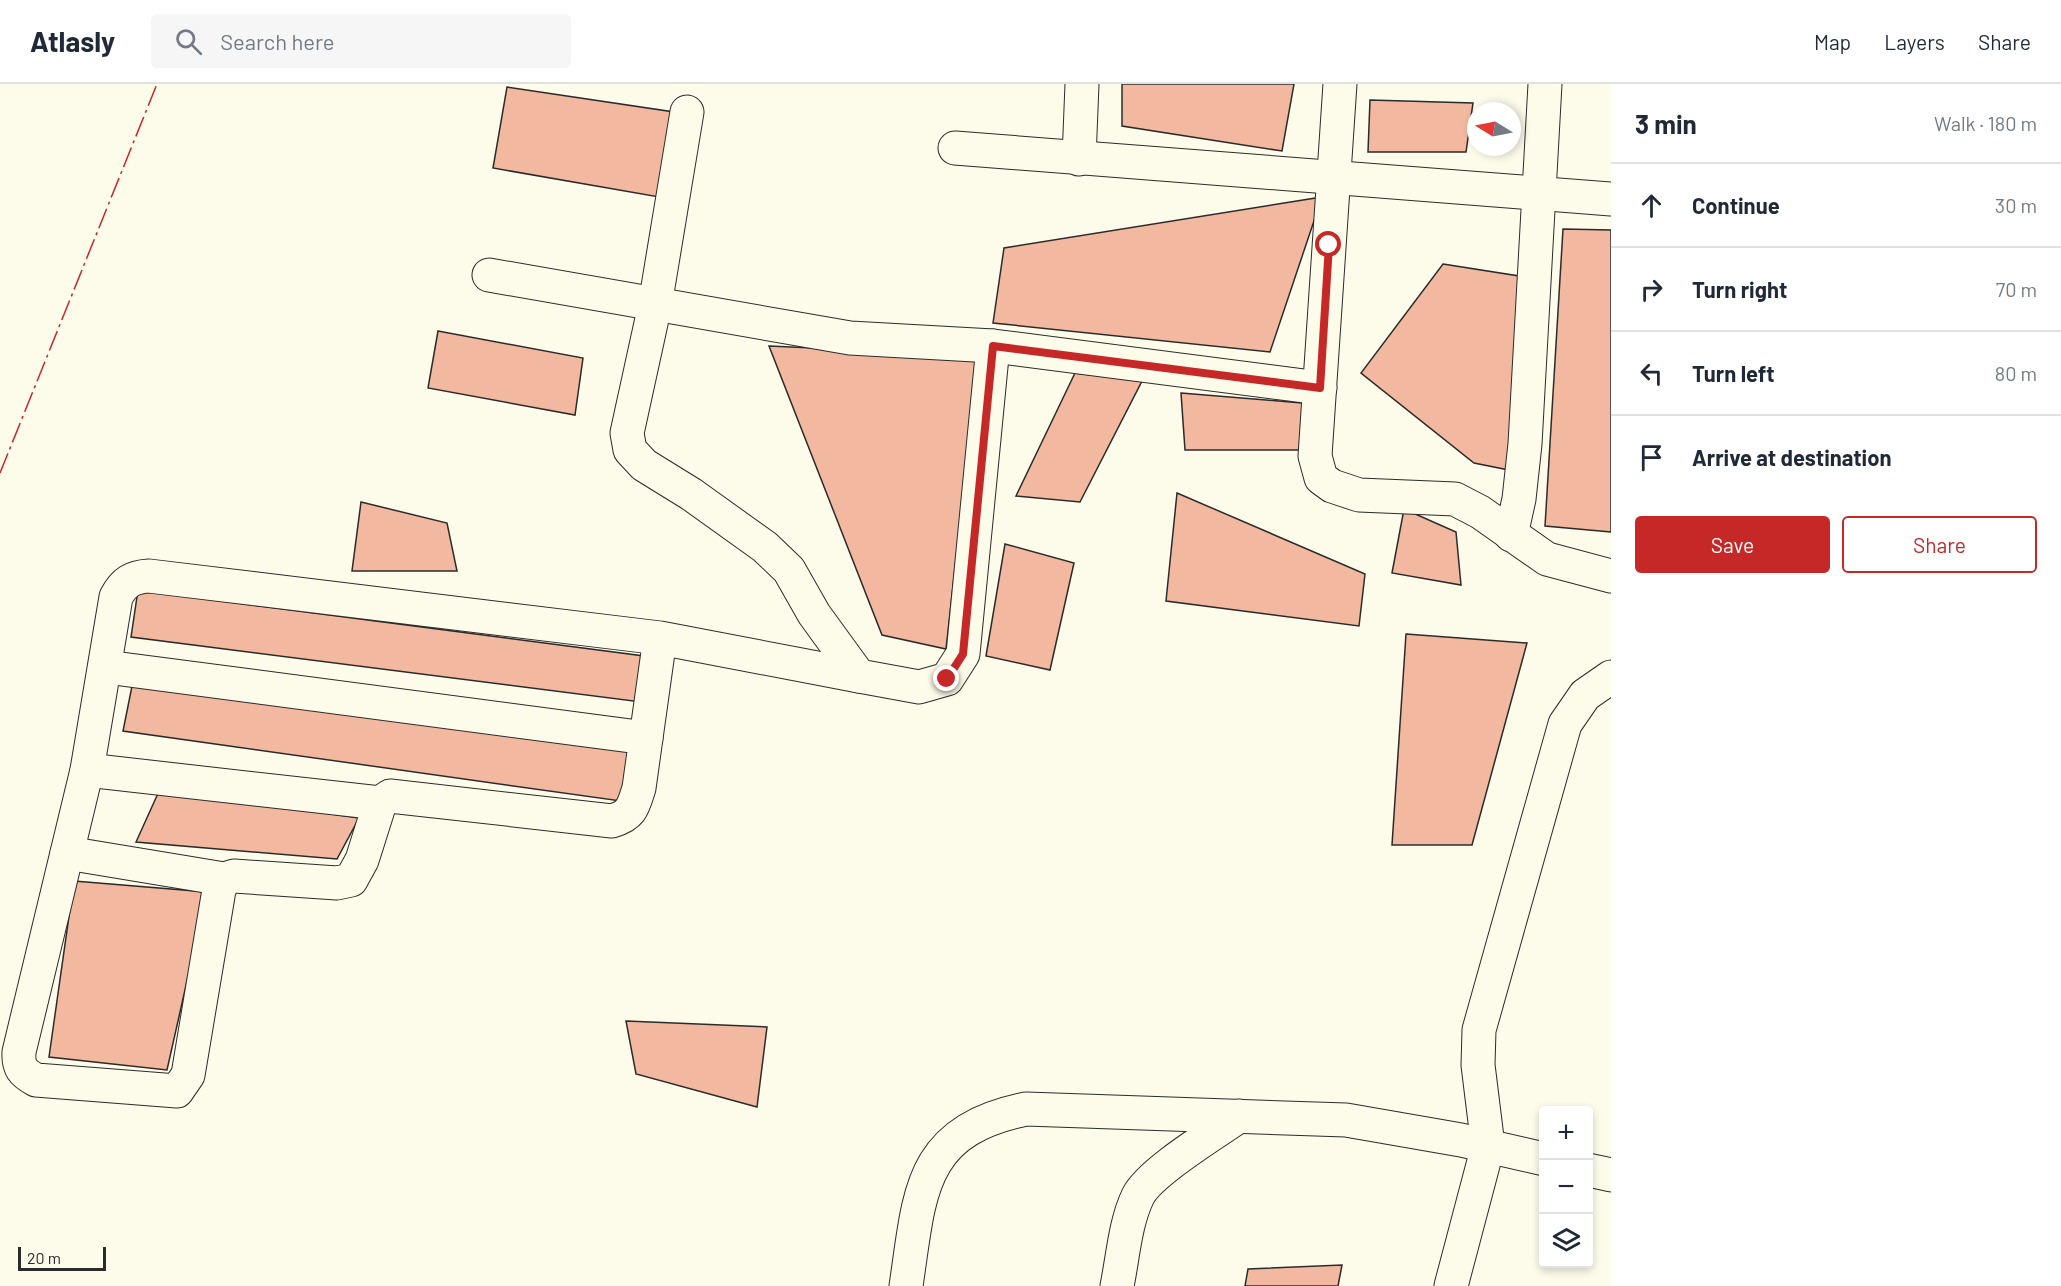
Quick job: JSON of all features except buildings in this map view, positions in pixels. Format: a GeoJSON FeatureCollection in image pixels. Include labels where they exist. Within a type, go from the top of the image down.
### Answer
{"type":"FeatureCollection","features":[{"type":"Feature","properties":{"kind":"street"},"geometry":{"type":"LineString","coordinates":[[1079,159],[1082,84]]}},
{"type":"Feature","properties":{"kind":"street"},"geometry":{"type":"LineString","coordinates":[[1340,84],[1315,456],[1321,478],[1332,486],[1359,495],[1455,500],[1480,512],[1547,559],[1611,576]]}},
{"type":"Feature","properties":{"kind":"street"},"geometry":{"type":"LineString","coordinates":[[1511,535],[1519,499],[1525,444],[1545,84]]}},
{"type":"Feature","properties":{"kind":"street"},"geometry":{"type":"LineString","coordinates":[[687,112],[655,305],[627,433],[630,450],[644,465],[765,547],[789,570],[814,614],[859,676]]}},
{"type":"Feature","properties":{"kind":"street"},"geometry":{"type":"LineString","coordinates":[[955,148],[1611,199]]}},
{"type":"Feature","properties":{"kind":"street"},"geometry":{"type":"LineString","coordinates":[[489,275],[850,338],[993,346],[1320,388]]}},
{"type":"Feature","properties":{"kind":"street"},"geometry":{"type":"LineString","coordinates":[[224,879],[219,890],[188,1075],[177,1091],[164,1092],[36,1080],[24,1073],[19,1063],[20,1052],[87,770],[116,597],[122,586],[134,577],[149,576],[660,638],[919,687],[947,679],[963,654],[993,346]]}},
{"type":"Feature","properties":{"kind":"street"},"geometry":{"type":"LineString","coordinates":[[67,853],[224,879],[234,876],[337,883],[351,880],[362,860],[380,803],[390,796],[612,821],[626,817],[633,810],[639,788],[660,638]]}},
{"type":"Feature","properties":{"kind":"street"},"geometry":{"type":"LineString","coordinates":[[106,667],[646,738]]}},
{"type":"Feature","properties":{"kind":"street"},"geometry":{"type":"LineString","coordinates":[[1450,1286],[1488,1146],[1478,1065],[1479,1030],[1565,724],[1586,695],[1611,677]]}},
{"type":"Feature","properties":{"kind":"street"},"geometry":{"type":"LineString","coordinates":[[87,770],[380,803]]}},
{"type":"Feature","properties":{"kind":"street"},"geometry":{"type":"LineString","coordinates":[[906,1286],[918,1205],[928,1172],[946,1146],[970,1126],[998,1115],[1026,1109],[1346,1120],[1488,1146],[1539,1158]]}},
{"type":"Feature","properties":{"kind":"street"},"geometry":{"type":"LineString","coordinates":[[1117,1286],[1130,1218],[1139,1194],[1151,1180],[1239,1116]]}},
{"type":"Feature","properties":{"kind":"street"},"geometry":{"type":"LineString","coordinates":[[1593,1171],[1611,1175]]}},
{"type":"Feature","properties":{"kind":"power"},"geometry":{"type":"LineString","coordinates":[[0,473],[157,84]]}},
{"type":"Feature","properties":{"kind":"route"},"geometry":{"type":"LineString","coordinates":[[947,679],[963,654],[993,346],[1320,388],[1329,245]]}}]}
